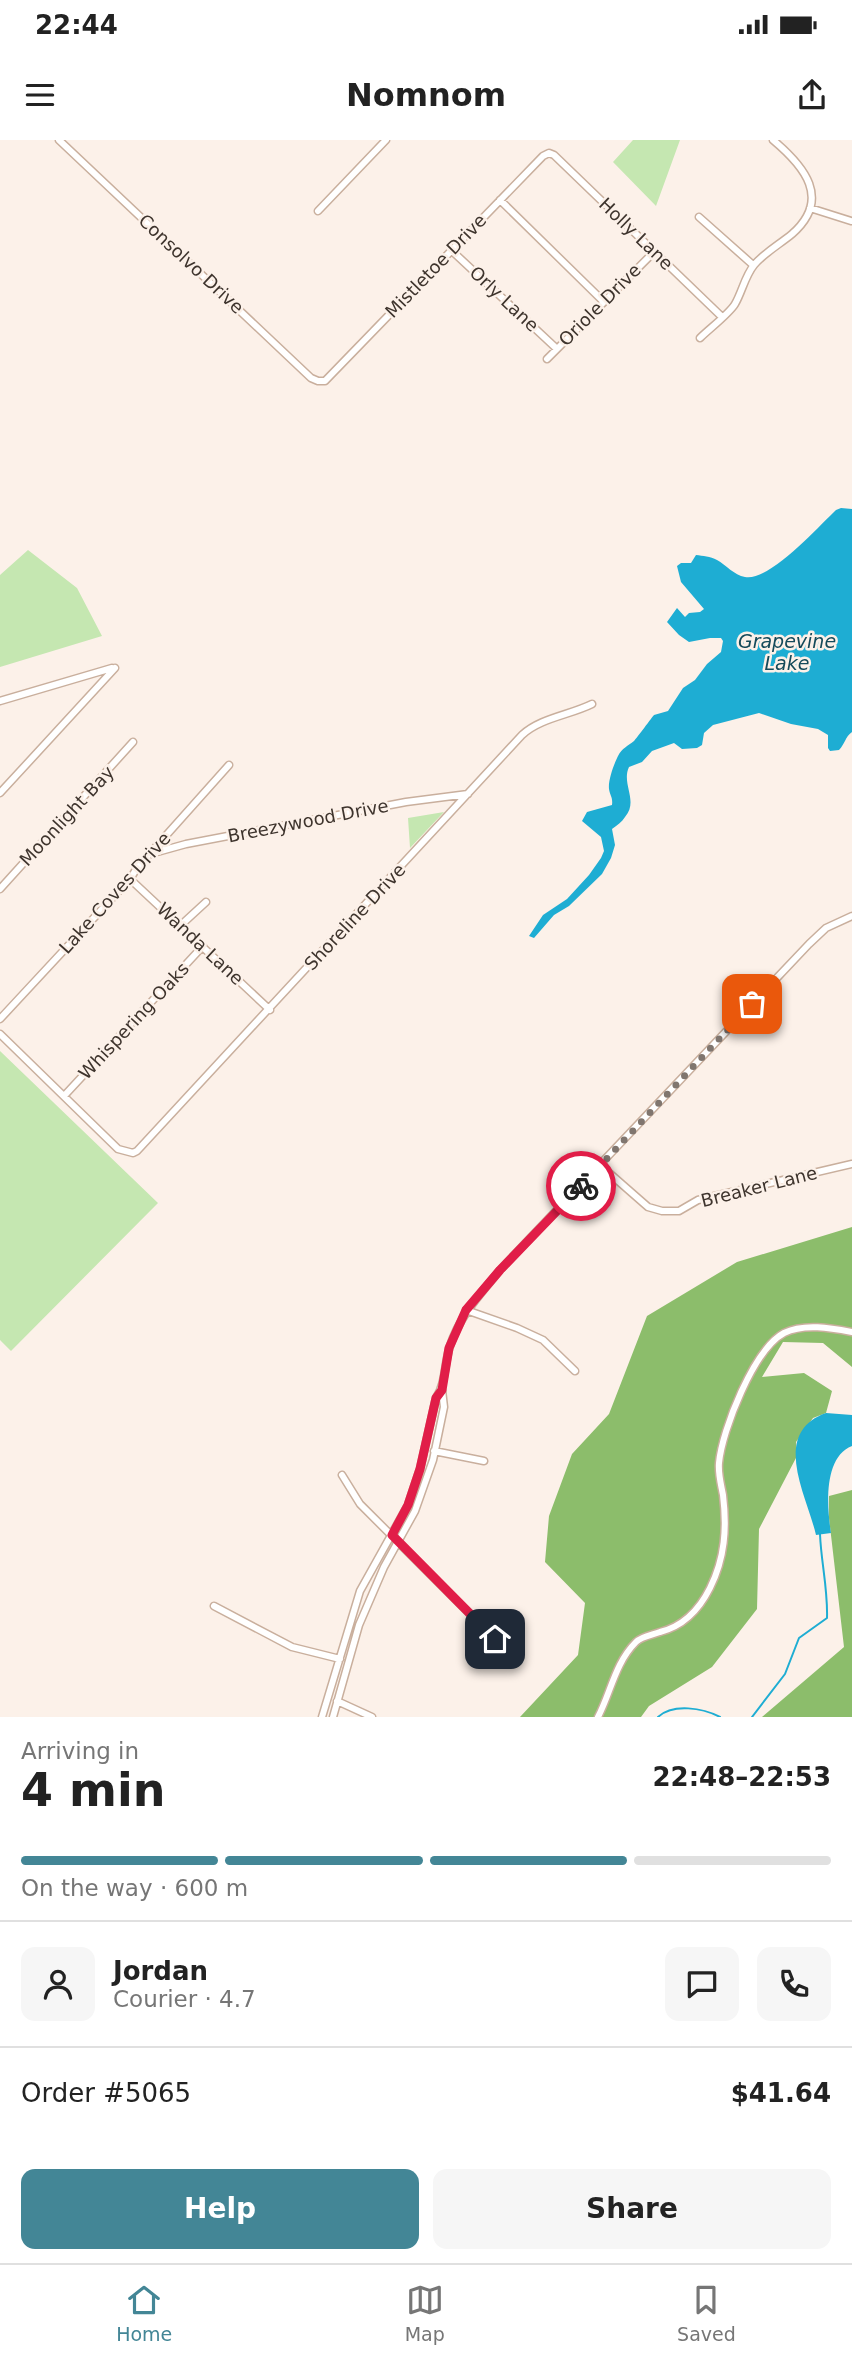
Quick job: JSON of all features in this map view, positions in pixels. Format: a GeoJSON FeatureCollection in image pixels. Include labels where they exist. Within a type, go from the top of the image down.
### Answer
{"type":"FeatureCollection","features":[{"type":"Feature","properties":{"kind":"street","name":"Consolvo Drive"},"geometry":{"type":"LineString","coordinates":[[59,140],[311,377],[325,382]]}},
{"type":"Feature","properties":{"kind":"street"},"geometry":{"type":"LineString","coordinates":[[318,211],[386,140]]}},
{"type":"Feature","properties":{"kind":"street"},"geometry":{"type":"LineString","coordinates":[[700,338],[737,301],[754,265],[802,224],[810,208],[810,184],[806,173],[788,152],[773,140]]}},
{"type":"Feature","properties":{"kind":"street","name":"Mistletoe Drive"},"geometry":{"type":"LineString","coordinates":[[325,382],[543,156],[550,153]]}},
{"type":"Feature","properties":{"kind":"street","name":"Holly Lane"},"geometry":{"type":"LineString","coordinates":[[550,153],[721,316]]}},
{"type":"Feature","properties":{"kind":"street"},"geometry":{"type":"LineString","coordinates":[[500,200],[604,302]]}},
{"type":"Feature","properties":{"kind":"street"},"geometry":{"type":"LineString","coordinates":[[810,208],[851,221]]}},
{"type":"Feature","properties":{"kind":"street"},"geometry":{"type":"LineString","coordinates":[[699,217],[754,265]]}},
{"type":"Feature","properties":{"kind":"street","name":"Orly Lane"},"geometry":{"type":"LineString","coordinates":[[452,250],[557,349]]}},
{"type":"Feature","properties":{"kind":"street","name":"Oriole Drive"},"geometry":{"type":"LineString","coordinates":[[547,359],[654,251]]}},
{"type":"Feature","properties":{"kind":"street"},"geometry":{"type":"LineString","coordinates":[[0,701],[115,668],[0,793]]}},
{"type":"Feature","properties":{"kind":"street","name":"Shoreline Drive"},"geometry":{"type":"LineString","coordinates":[[64,1096],[118,1149],[133,1153],[137,1151],[528,729],[592,704]]}},
{"type":"Feature","properties":{"kind":"street","name":"Moonlight Bay"},"geometry":{"type":"LineString","coordinates":[[0,889],[133,742]]}},
{"type":"Feature","properties":{"kind":"street","name":"Lake Coves Drive"},"geometry":{"type":"LineString","coordinates":[[0,1019],[130,879],[136,868],[229,765]]}},
{"type":"Feature","properties":{"kind":"street","name":"Breezywood Drive"},"geometry":{"type":"LineString","coordinates":[[150,854],[186,844],[468,794]]}},
{"type":"Feature","properties":{"kind":"street","name":"Wanda Lane"},"geometry":{"type":"LineString","coordinates":[[130,879],[270,1010]]}},
{"type":"Feature","properties":{"kind":"street"},"geometry":{"type":"LineString","coordinates":[[181,925],[206,902]]}},
{"type":"Feature","properties":{"kind":"street"},"geometry":{"type":"LineString","coordinates":[[333,1717],[359,1625],[384,1566],[400,1542],[415,1511],[435,1451],[444,1407],[442,1390],[449,1348],[466,1310],[500,1270],[809,944],[826,928],[852,916]]}},
{"type":"Feature","properties":{"kind":"street","name":"Whispering Oaks"},"geometry":{"type":"LineString","coordinates":[[64,1096],[203,946]]}},
{"type":"Feature","properties":{"kind":"street"},"geometry":{"type":"LineString","coordinates":[[0,1034],[64,1096]]}},
{"type":"Feature","properties":{"kind":"street","name":"Breaker Lane"},"geometry":{"type":"LineString","coordinates":[[600,1165],[648,1207],[670,1212],[679,1211],[698,1200],[852,1164]]}},
{"type":"Feature","properties":{"kind":"street"},"geometry":{"type":"LineString","coordinates":[[466,1310],[543,1340],[575,1371]]}},
{"type":"Feature","properties":{"kind":"street"},"geometry":{"type":"LineString","coordinates":[[598,1717],[622,1658],[641,1638],[666,1631],[686,1621],[711,1587],[724,1542],[720,1457],[743,1384],[755,1365],[772,1343],[785,1332],[823,1327],[852,1332]]}},
{"type":"Feature","properties":{"kind":"street"},"geometry":{"type":"LineString","coordinates":[[322,1717],[359,1591],[408,1505],[425,1451],[436,1398],[442,1390]]}},
{"type":"Feature","properties":{"kind":"street"},"geometry":{"type":"LineString","coordinates":[[425,1451],[484,1461]]}},
{"type":"Feature","properties":{"kind":"street"},"geometry":{"type":"LineString","coordinates":[[342,1475],[354,1496],[495,1639]]}},
{"type":"Feature","properties":{"kind":"street"},"geometry":{"type":"LineString","coordinates":[[214,1606],[292,1647],[349,1661]]}},
{"type":"Feature","properties":{"kind":"street"},"geometry":{"type":"LineString","coordinates":[[328,1698],[372,1717]]}},
{"type":"Feature","properties":{"kind":"green space"},"geometry":{"type":"Polygon","coordinates":[[[633,140],[680,140],[656,206],[613,162],[633,140]]]}},
{"type":"Feature","properties":{"kind":"green space"},"geometry":{"type":"Polygon","coordinates":[[[28,550],[77,588],[102,636],[0,667],[0,575],[28,550]]]}},
{"type":"Feature","properties":{"kind":"green space"},"geometry":{"type":"Polygon","coordinates":[[[444,812],[410,848],[408,818],[444,812]]]}},
{"type":"Feature","properties":{"kind":"green space"},"geometry":{"type":"Polygon","coordinates":[[[0,1051],[158,1203],[11,1351],[0,1340],[0,1051]]]}},
{"type":"Feature","properties":{"kind":"green space"},"geometry":{"type":"Polygon","coordinates":[[[852,1227],[852,1367],[823,1343],[783,1342],[762,1377],[804,1373],[832,1391],[826,1413],[813,1418],[796,1442],[797,1456],[759,1529],[757,1609],[712,1667],[649,1706],[641,1717],[520,1717],[578,1655],[585,1603],[545,1562],[549,1516],[572,1454],[609,1414],[647,1316],[737,1262],[852,1227]]]}},
{"type":"Feature","properties":{"kind":"green space"},"geometry":{"type":"Polygon","coordinates":[[[852,1490],[852,1717],[762,1717],[844,1647],[829,1518],[829,1496],[852,1490]]]}},
{"type":"Feature","properties":{"kind":"water","name":"Grapevine Lake"},"geometry":{"type":"Polygon","coordinates":[[[841,508],[852,509],[852,732],[841,748],[830,751],[828,735],[818,729],[791,724],[759,713],[713,725],[704,733],[702,745],[697,748],[682,749],[674,743],[652,751],[642,762],[629,767],[629,811],[612,829],[615,845],[602,874],[569,906],[554,915],[534,938],[529,936],[543,915],[567,899],[601,858],[604,851],[601,837],[582,821],[587,812],[612,805],[609,781],[620,753],[634,741],[654,715],[668,711],[683,688],[695,680],[721,652],[721,638],[689,642],[667,622],[677,608],[685,617],[689,613],[704,609],[681,582],[677,566],[691,563],[696,555],[704,556],[717,560],[741,576],[755,576],[780,562],[841,508]]]}},
{"type":"Feature","properties":{"kind":"water"},"geometry":{"type":"Polygon","coordinates":[[[826,1413],[852,1415],[852,1446],[836,1461],[829,1484],[831,1533],[816,1535],[800,1485],[796,1450],[800,1435],[809,1422],[826,1413]]]}},
{"type":"Feature","properties":{"kind":"waterway"},"geometry":{"type":"LineString","coordinates":[[752,1717],[785,1674],[799,1638],[827,1618],[820,1534]]}},
{"type":"Feature","properties":{"kind":"waterway"},"geometry":{"type":"LineString","coordinates":[[658,1717],[680,1708],[705,1711],[720,1717]]}},
{"type":"Feature","properties":{"kind":"way so far"},"geometry":{"type":"LineString","coordinates":[[581,1186],[752,1004]]}},
{"type":"Feature","properties":{"kind":"route"},"geometry":{"type":"LineString","coordinates":[[495,1639],[392,1535],[408,1505],[420,1469],[436,1398],[442,1390],[449,1348],[460,1321],[482,1290],[581,1186]]}}]}
